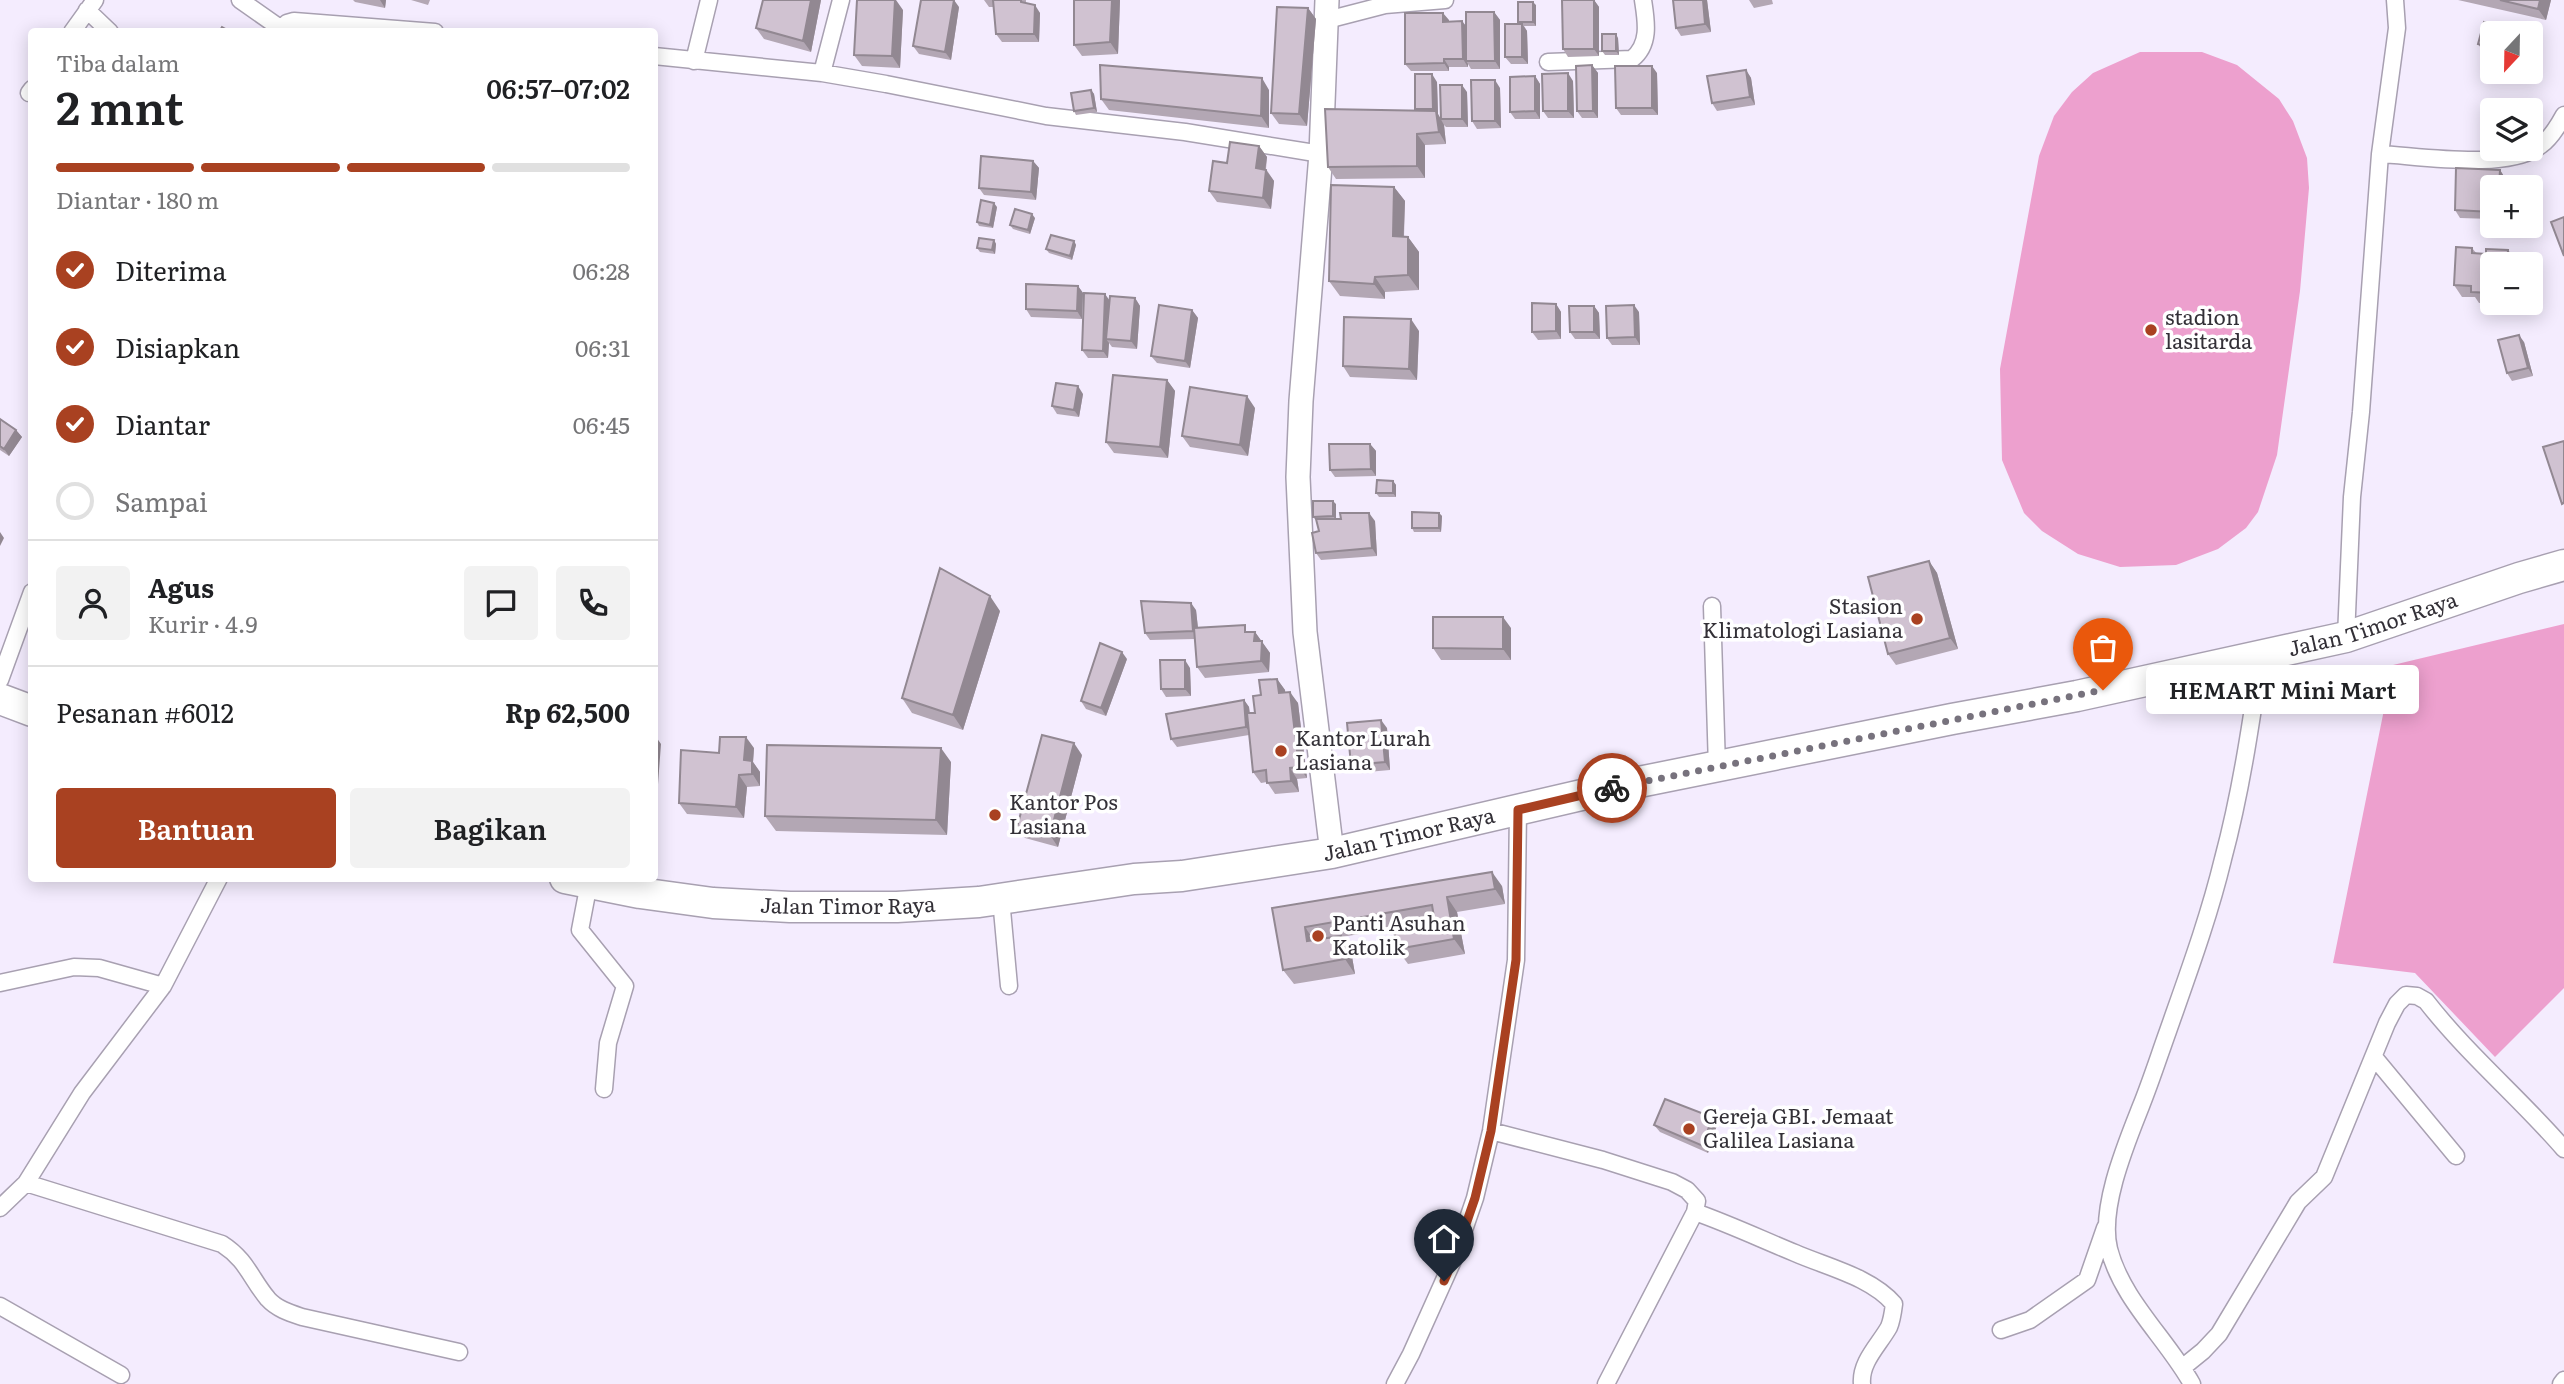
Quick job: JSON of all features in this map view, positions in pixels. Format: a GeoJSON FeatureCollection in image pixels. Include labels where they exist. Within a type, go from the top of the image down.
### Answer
{"type":"FeatureCollection","features":[{"type":"Feature","properties":{"kind":"highway","name":"Jalan Timor Raya"},"geometry":{"type":"LineString","coordinates":[[583,882],[713,903],[790,907],[897,907],[1001,899],[1134,879],[1182,876],[1332,853],[1629,784],[2077,696],[2346,637],[2564,565]]}},
{"type":"Feature","properties":{"kind":"highway"},"geometry":{"type":"LineString","coordinates":[[0,699],[28,709]]}},
{"type":"Feature","properties":{"kind":"street"},"geometry":{"type":"LineString","coordinates":[[240,0],[276,28]]}},
{"type":"Feature","properties":{"kind":"street"},"geometry":{"type":"LineString","coordinates":[[694,61],[709,0]]}},
{"type":"Feature","properties":{"kind":"street"},"geometry":{"type":"LineString","coordinates":[[822,73],[841,0]]}},
{"type":"Feature","properties":{"kind":"street"},"geometry":{"type":"LineString","coordinates":[[1332,853],[1305,632],[1298,477],[1301,401],[1321,154],[1327,10],[1445,0]]}},
{"type":"Feature","properties":{"kind":"street"},"geometry":{"type":"LineString","coordinates":[[1548,62],[1632,59],[1639,53],[1647,29],[1643,0]]}},
{"type":"Feature","properties":{"kind":"street"},"geometry":{"type":"LineString","coordinates":[[2346,637],[2351,497],[2361,412],[2380,154],[2397,28],[2395,0]]}},
{"type":"Feature","properties":{"kind":"street"},"geometry":{"type":"LineString","coordinates":[[75,28],[91,5],[107,28]]}},
{"type":"Feature","properties":{"kind":"street"},"geometry":{"type":"LineString","coordinates":[[282,28],[294,21],[384,28]]}},
{"type":"Feature","properties":{"kind":"street"},"geometry":{"type":"LineString","coordinates":[[658,56],[822,73],[1046,116],[1185,132],[1321,154]]}},
{"type":"Feature","properties":{"kind":"street"},"geometry":{"type":"LineString","coordinates":[[2380,154],[2472,160],[2505,159],[2540,147],[2558,136],[2564,115]]}},
{"type":"Feature","properties":{"kind":"street"},"geometry":{"type":"LineString","coordinates":[[0,680],[28,603]]}},
{"type":"Feature","properties":{"kind":"street"},"geometry":{"type":"LineString","coordinates":[[1712,606],[1717,767]]}},
{"type":"Feature","properties":{"kind":"street"},"geometry":{"type":"LineString","coordinates":[[2001,1330],[2030,1320],[2087,1280],[2107,1225],[2123,1150],[2177,1007],[2224,858],[2261,655]]}},
{"type":"Feature","properties":{"kind":"street"},"geometry":{"type":"LineString","coordinates":[[1395,1384],[1455,1256],[1475,1198],[1491,1131],[1516,960],[1518,810]]}},
{"type":"Feature","properties":{"kind":"street"},"geometry":{"type":"LineString","coordinates":[[0,1208],[26,1183],[82,1093],[163,986],[217,882]]}},
{"type":"Feature","properties":{"kind":"street"},"geometry":{"type":"LineString","coordinates":[[577,882],[580,930],[625,986],[608,1044],[604,1089]]}},
{"type":"Feature","properties":{"kind":"street"},"geometry":{"type":"LineString","coordinates":[[1001,899],[1009,986]]}},
{"type":"Feature","properties":{"kind":"street"},"geometry":{"type":"LineString","coordinates":[[0,983],[74,967],[99,968],[163,986]]}},
{"type":"Feature","properties":{"kind":"street"},"geometry":{"type":"LineString","coordinates":[[2182,1368],[2203,1352],[2219,1334],[2298,1202],[2324,1177],[2397,1004],[2406,995],[2417,996],[2426,1001],[2484,1067],[2536,1117],[2564,1149]]}},
{"type":"Feature","properties":{"kind":"street"},"geometry":{"type":"LineString","coordinates":[[2374,1057],[2456,1156]]}},
{"type":"Feature","properties":{"kind":"street"},"geometry":{"type":"LineString","coordinates":[[1491,1131],[1603,1160],[1672,1182],[1694,1195],[1698,1201],[1695,1212],[1606,1384]]}},
{"type":"Feature","properties":{"kind":"street"},"geometry":{"type":"LineString","coordinates":[[26,1183],[222,1244],[244,1262],[269,1300],[282,1310],[338,1326],[459,1352]]}},
{"type":"Feature","properties":{"kind":"street"},"geometry":{"type":"LineString","coordinates":[[1695,1212],[1732,1225],[1864,1282],[1886,1295],[1894,1304],[1891,1324],[1868,1359],[1862,1373],[1862,1384]]}},
{"type":"Feature","properties":{"kind":"street"},"geometry":{"type":"LineString","coordinates":[[2107,1225],[2109,1249],[2122,1279],[2142,1313],[2192,1384]]}},
{"type":"Feature","properties":{"kind":"street"},"geometry":{"type":"LineString","coordinates":[[0,1306],[121,1375]]}},
{"type":"Feature","properties":{"kind":"shaded area","name":"stadion lasitarda"},"geometry":{"type":"Polygon","coordinates":[[[2140,52],[2202,52],[2237,65],[2279,99],[2293,121],[2307,158],[2309,188],[2300,291],[2277,455],[2258,512],[2246,528],[2218,549],[2176,565],[2120,567],[2078,554],[2042,531],[2024,513],[2002,460],[2000,369],[2039,156],[2054,116],[2072,92],[2093,73],[2140,52]]]}},
{"type":"Feature","properties":{"kind":"shaded area"},"geometry":{"type":"Polygon","coordinates":[[[2564,624],[2564,988],[2495,1057],[2415,973],[2333,963],[2393,665],[2564,624]]]}},
{"type":"Feature","properties":{"kind":"building"},"geometry":{"type":"Polygon","coordinates":[[[763,0],[811,0],[803,41],[756,28],[763,0]]]}},
{"type":"Feature","properties":{"kind":"building"},"geometry":{"type":"Polygon","coordinates":[[[857,0],[895,0],[892,56],[854,55],[857,0]]]}},
{"type":"Feature","properties":{"kind":"building"},"geometry":{"type":"Polygon","coordinates":[[[921,0],[954,0],[945,52],[913,46],[921,0]]]}},
{"type":"Feature","properties":{"kind":"building"},"geometry":{"type":"Polygon","coordinates":[[[993,0],[1021,0],[1035,5],[1034,34],[996,34],[993,0]]]}},
{"type":"Feature","properties":{"kind":"building"},"geometry":{"type":"Polygon","coordinates":[[[1074,0],[1112,0],[1110,42],[1074,45],[1074,0]]]}},
{"type":"Feature","properties":{"kind":"building"},"geometry":{"type":"Polygon","coordinates":[[[1562,0],[1594,0],[1594,49],[1563,49],[1562,0]]]}},
{"type":"Feature","properties":{"kind":"building"},"geometry":{"type":"Polygon","coordinates":[[[1673,0],[1703,0],[1705,24],[1676,28],[1673,0]]]}},
{"type":"Feature","properties":{"kind":"building"},"geometry":{"type":"Polygon","coordinates":[[[2500,0],[2540,0],[2538,9],[2500,0]]]}},
{"type":"Feature","properties":{"kind":"building"},"geometry":{"type":"Polygon","coordinates":[[[1518,2],[1533,2],[1533,22],[1518,22],[1518,2]]]}},
{"type":"Feature","properties":{"kind":"building"},"geometry":{"type":"Polygon","coordinates":[[[1277,7],[1308,8],[1299,114],[1271,113],[1277,7]]]}},
{"type":"Feature","properties":{"kind":"building"},"geometry":{"type":"Polygon","coordinates":[[[1466,12],[1494,12],[1495,61],[1466,61],[1466,12]]]}},
{"type":"Feature","properties":{"kind":"building"},"geometry":{"type":"Polygon","coordinates":[[[1405,13],[1443,13],[1443,22],[1462,21],[1463,59],[1444,59],[1444,63],[1405,64],[1405,13]]]}},
{"type":"Feature","properties":{"kind":"building"},"geometry":{"type":"Polygon","coordinates":[[[1505,24],[1522,24],[1522,57],[1505,57],[1505,24]]]}},
{"type":"Feature","properties":{"kind":"building"},"geometry":{"type":"Polygon","coordinates":[[[1602,34],[1616,34],[1616,51],[1602,51],[1602,34]]]}},
{"type":"Feature","properties":{"kind":"building"},"geometry":{"type":"Polygon","coordinates":[[[1100,65],[1262,78],[1261,116],[1101,99],[1100,65]]]}},
{"type":"Feature","properties":{"kind":"building"},"geometry":{"type":"Polygon","coordinates":[[[1592,65],[1593,111],[1577,111],[1576,66],[1592,65]]]}},
{"type":"Feature","properties":{"kind":"building"},"geometry":{"type":"Polygon","coordinates":[[[1615,66],[1652,66],[1652,108],[1616,108],[1615,66]]]}},
{"type":"Feature","properties":{"kind":"building"},"geometry":{"type":"Polygon","coordinates":[[[1746,70],[1750,97],[1712,103],[1707,76],[1746,70]]]}},
{"type":"Feature","properties":{"kind":"building"},"geometry":{"type":"Polygon","coordinates":[[[1568,73],[1568,111],[1543,111],[1542,74],[1568,73]]]}},
{"type":"Feature","properties":{"kind":"building"},"geometry":{"type":"Polygon","coordinates":[[[1415,74],[1432,74],[1433,109],[1415,109],[1415,74]]]}},
{"type":"Feature","properties":{"kind":"building"},"geometry":{"type":"Polygon","coordinates":[[[1535,76],[1535,111],[1510,112],[1510,77],[1535,76]]]}},
{"type":"Feature","properties":{"kind":"building"},"geometry":{"type":"Polygon","coordinates":[[[1471,80],[1495,80],[1495,121],[1472,121],[1471,80]]]}},
{"type":"Feature","properties":{"kind":"building"},"geometry":{"type":"Polygon","coordinates":[[[1440,85],[1462,85],[1462,119],[1441,119],[1440,85]]]}},
{"type":"Feature","properties":{"kind":"building"},"geometry":{"type":"Polygon","coordinates":[[[1091,90],[1094,108],[1074,111],[1071,93],[1091,90]]]}},
{"type":"Feature","properties":{"kind":"building"},"geometry":{"type":"Polygon","coordinates":[[[1325,109],[1436,111],[1439,132],[1417,134],[1417,166],[1328,167],[1325,109]]]}},
{"type":"Feature","properties":{"kind":"building"},"geometry":{"type":"Polygon","coordinates":[[[1230,142],[1259,146],[1256,168],[1266,170],[1263,198],[1209,191],[1213,161],[1227,163],[1230,142]]]}},
{"type":"Feature","properties":{"kind":"building"},"geometry":{"type":"Polygon","coordinates":[[[981,156],[1033,161],[1031,192],[979,188],[981,156]]]}},
{"type":"Feature","properties":{"kind":"building"},"geometry":{"type":"Polygon","coordinates":[[[2456,168],[2500,170],[2500,175],[2480,175],[2480,211],[2455,210],[2456,168]]]}},
{"type":"Feature","properties":{"kind":"building"},"geometry":{"type":"Polygon","coordinates":[[[1331,185],[1394,187],[1393,236],[1408,237],[1408,275],[1375,277],[1374,284],[1329,281],[1331,185]]]}},
{"type":"Feature","properties":{"kind":"building"},"geometry":{"type":"Polygon","coordinates":[[[981,200],[994,203],[990,225],[977,222],[981,200]]]}},
{"type":"Feature","properties":{"kind":"building"},"geometry":{"type":"Polygon","coordinates":[[[1015,209],[1032,214],[1028,230],[1010,225],[1015,209]]]}},
{"type":"Feature","properties":{"kind":"building"},"geometry":{"type":"Polygon","coordinates":[[[2564,217],[2564,256],[2551,222],[2564,217]]]}},
{"type":"Feature","properties":{"kind":"building"},"geometry":{"type":"Polygon","coordinates":[[[1051,235],[1074,241],[1070,256],[1046,249],[1051,235]]]}},
{"type":"Feature","properties":{"kind":"building"},"geometry":{"type":"Polygon","coordinates":[[[979,238],[994,240],[992,250],[977,248],[979,238]]]}},
{"type":"Feature","properties":{"kind":"building"},"geometry":{"type":"Polygon","coordinates":[[[2456,247],[2472,248],[2472,253],[2480,254],[2480,292],[2471,292],[2471,286],[2454,285],[2456,247]]]}},
{"type":"Feature","properties":{"kind":"building"},"geometry":{"type":"Polygon","coordinates":[[[2486,249],[2508,252],[2486,252],[2486,249]]]}},
{"type":"Feature","properties":{"kind":"building"},"geometry":{"type":"Polygon","coordinates":[[[1026,284],[1078,286],[1077,311],[1026,309],[1026,284]]]}},
{"type":"Feature","properties":{"kind":"building"},"geometry":{"type":"Polygon","coordinates":[[[1084,293],[1105,294],[1103,351],[1082,350],[1084,293]]]}},
{"type":"Feature","properties":{"kind":"building"},"geometry":{"type":"Polygon","coordinates":[[[1110,296],[1135,298],[1131,341],[1106,339],[1110,296]]]}},
{"type":"Feature","properties":{"kind":"building"},"geometry":{"type":"Polygon","coordinates":[[[1532,303],[1556,304],[1556,331],[1532,332],[1532,303]]]}},
{"type":"Feature","properties":{"kind":"building"},"geometry":{"type":"Polygon","coordinates":[[[1159,305],[1192,310],[1185,361],[1151,356],[1159,305]]]}},
{"type":"Feature","properties":{"kind":"building"},"geometry":{"type":"Polygon","coordinates":[[[1634,305],[1635,337],[1607,338],[1606,306],[1634,305]]]}},
{"type":"Feature","properties":{"kind":"building"},"geometry":{"type":"Polygon","coordinates":[[[1569,306],[1594,306],[1594,332],[1570,332],[1569,306]]]}},
{"type":"Feature","properties":{"kind":"building"},"geometry":{"type":"Polygon","coordinates":[[[1344,317],[1411,319],[1409,369],[1343,366],[1344,317]]]}},
{"type":"Feature","properties":{"kind":"building"},"geometry":{"type":"Polygon","coordinates":[[[2519,335],[2528,368],[2507,373],[2498,340],[2519,335]]]}},
{"type":"Feature","properties":{"kind":"building"},"geometry":{"type":"Polygon","coordinates":[[[1113,375],[1167,380],[1160,447],[1106,442],[1113,375]]]}},
{"type":"Feature","properties":{"kind":"building"},"geometry":{"type":"Polygon","coordinates":[[[1056,383],[1078,386],[1074,410],[1052,406],[1056,383]]]}},
{"type":"Feature","properties":{"kind":"building"},"geometry":{"type":"Polygon","coordinates":[[[1190,387],[1247,396],[1240,445],[1182,436],[1190,387]]]}},
{"type":"Feature","properties":{"kind":"building"},"geometry":{"type":"Polygon","coordinates":[[[0,419],[16,430],[4,449],[0,446],[0,419]]]}},
{"type":"Feature","properties":{"kind":"building"},"geometry":{"type":"Polygon","coordinates":[[[2564,441],[2564,503],[2562,504],[2543,447],[2564,441]]]}},
{"type":"Feature","properties":{"kind":"building"},"geometry":{"type":"Polygon","coordinates":[[[1329,444],[1370,444],[1371,469],[1330,470],[1329,444]]]}},
{"type":"Feature","properties":{"kind":"building"},"geometry":{"type":"Polygon","coordinates":[[[1377,480],[1393,481],[1393,493],[1376,493],[1377,480]]]}},
{"type":"Feature","properties":{"kind":"building"},"geometry":{"type":"Polygon","coordinates":[[[1313,501],[1333,501],[1333,516],[1313,517],[1313,501]]]}},
{"type":"Feature","properties":{"kind":"building"},"geometry":{"type":"Polygon","coordinates":[[[1412,512],[1439,513],[1439,528],[1412,528],[1412,512]]]}},
{"type":"Feature","properties":{"kind":"building"},"geometry":{"type":"Polygon","coordinates":[[[1340,513],[1369,513],[1372,548],[1316,553],[1312,533],[1319,531],[1316,519],[1341,519],[1340,513]]]}},
{"type":"Feature","properties":{"kind":"building","name":"Stasion Klimatologi Lasiana"},"geometry":{"type":"Polygon","coordinates":[[[1929,561],[1950,638],[1888,654],[1868,577],[1929,561]]]}},
{"type":"Feature","properties":{"kind":"building"},"geometry":{"type":"Polygon","coordinates":[[[940,568],[990,596],[953,715],[902,698],[940,568]]]}},
{"type":"Feature","properties":{"kind":"building"},"geometry":{"type":"Polygon","coordinates":[[[1141,601],[1191,603],[1193,631],[1145,633],[1141,601]]]}},
{"type":"Feature","properties":{"kind":"building"},"geometry":{"type":"Polygon","coordinates":[[[1433,617],[1503,617],[1503,649],[1433,648],[1433,617]]]}},
{"type":"Feature","properties":{"kind":"building"},"geometry":{"type":"Polygon","coordinates":[[[1245,625],[1245,632],[1255,632],[1254,641],[1262,641],[1261,661],[1197,667],[1194,628],[1245,625]]]}},
{"type":"Feature","properties":{"kind":"building"},"geometry":{"type":"Polygon","coordinates":[[[1100,643],[1122,652],[1101,708],[1081,701],[1100,643]]]}},
{"type":"Feature","properties":{"kind":"building"},"geometry":{"type":"Polygon","coordinates":[[[1160,660],[1185,660],[1185,689],[1161,689],[1160,660]]]}},
{"type":"Feature","properties":{"kind":"building","name":"Kantor Lurah Lasiana"},"geometry":{"type":"Polygon","coordinates":[[[1277,679],[1279,693],[1290,692],[1299,767],[1290,768],[1291,781],[1267,783],[1266,770],[1253,772],[1247,713],[1255,713],[1253,696],[1261,695],[1259,680],[1277,679]]]}},
{"type":"Feature","properties":{"kind":"building"},"geometry":{"type":"Polygon","coordinates":[[[1244,700],[1246,727],[1171,739],[1166,714],[1244,700]]]}},
{"type":"Feature","properties":{"kind":"building"},"geometry":{"type":"Polygon","coordinates":[[[1381,720],[1385,762],[1351,765],[1347,723],[1381,720]]]}},
{"type":"Feature","properties":{"kind":"building"},"geometry":{"type":"Polygon","coordinates":[[[1042,735],[1074,743],[1050,835],[1017,827],[1042,735]]]}},
{"type":"Feature","properties":{"kind":"building"},"geometry":{"type":"Polygon","coordinates":[[[720,737],[746,737],[744,760],[752,761],[752,774],[739,775],[736,807],[679,803],[681,750],[719,753],[720,737]]]}},
{"type":"Feature","properties":{"kind":"building"},"geometry":{"type":"Polygon","coordinates":[[[767,745],[941,748],[936,820],[765,816],[767,745]]]}},
{"type":"Feature","properties":{"kind":"building"},"geometry":{"type":"Polygon","coordinates":[[[1492,872],[1495,889],[1447,897],[1454,939],[1397,949],[1393,924],[1434,917],[1432,905],[1305,927],[1307,941],[1341,936],[1345,959],[1283,970],[1272,908],[1492,872]]]}},
{"type":"Feature","properties":{"kind":"building","name":"Gereja GBI. Jemaat Galilea Lasiana"},"geometry":{"type":"Polygon","coordinates":[[[1665,1099],[1712,1117],[1703,1146],[1654,1125],[1665,1099]]]}},
{"type":"Feature","properties":{"kind":"way so far"},"geometry":{"type":"LineString","coordinates":[[1612,788],[2103,690]]}},
{"type":"Feature","properties":{"kind":"place","name":"stadion lasitarda"},"geometry":{"type":"Point","coordinates":[2151,330]}},
{"type":"Feature","properties":{"kind":"place","name":"Stasion Klimatologi Lasiana"},"geometry":{"type":"Point","coordinates":[1917,619]}},
{"type":"Feature","properties":{"kind":"place","name":"HEMART Mini Mart"},"geometry":{"type":"Point","coordinates":[2103,690]}},
{"type":"Feature","properties":{"kind":"place","name":"Kantor Lurah Lasiana"},"geometry":{"type":"Point","coordinates":[1281,751]}},
{"type":"Feature","properties":{"kind":"place","name":"Kantor Pos Lasiana"},"geometry":{"type":"Point","coordinates":[995,815]}},
{"type":"Feature","properties":{"kind":"place","name":"Panti Asuhan Katolik"},"geometry":{"type":"Point","coordinates":[1318,936]}},
{"type":"Feature","properties":{"kind":"place","name":"Gereja GBI. Jemaat Galilea Lasiana"},"geometry":{"type":"Point","coordinates":[1689,1129]}},
{"type":"Feature","properties":{"kind":"route"},"geometry":{"type":"LineString","coordinates":[[1444,1281],[1475,1198],[1491,1131],[1516,960],[1518,810],[1612,788]]}}]}
